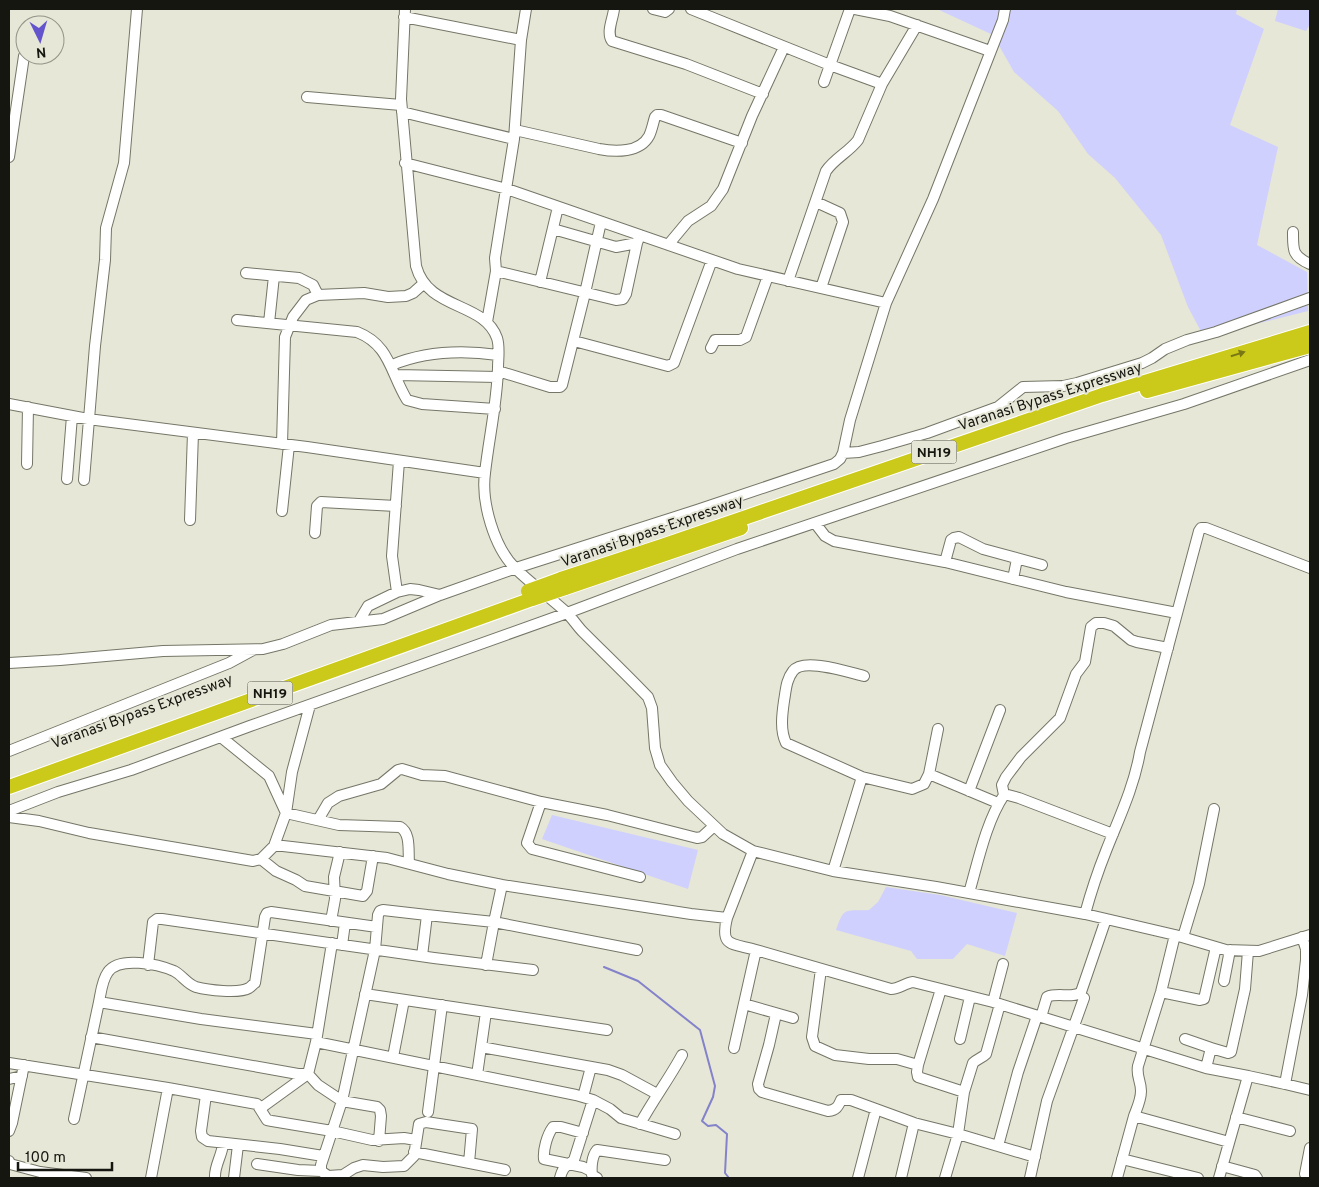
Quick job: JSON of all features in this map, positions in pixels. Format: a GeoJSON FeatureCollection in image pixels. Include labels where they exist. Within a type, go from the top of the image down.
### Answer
{"type":"FeatureCollection","features":[{"type":"Feature","properties":{"kind":"highway","name":"Varanasi Bypass Expressway"},"geometry":{"type":"LineString","coordinates":[[563,584],[653,549],[1102,395],[1310,332]]}},
{"type":"Feature","properties":{"kind":"highway","name":"Varanasi Bypass Expressway"},"geometry":{"type":"LineString","coordinates":[[9,776],[530,595],[1104,403],[1310,346]]}},
{"type":"Feature","properties":{"kind":"highway","name":"Varanasi Bypass Expressway"},"geometry":{"type":"LineString","coordinates":[[9,786],[530,595]]}},
{"type":"Feature","properties":{"kind":"street"},"geometry":{"type":"LineString","coordinates":[[84,480],[88,419],[105,260],[106,228],[124,163],[137,9]]}},
{"type":"Feature","properties":{"kind":"street"},"geometry":{"type":"LineString","coordinates":[[487,322],[496,271],[495,258],[514,134],[521,40],[526,9]]}},
{"type":"Feature","properties":{"kind":"street"},"geometry":{"type":"LineString","coordinates":[[614,9],[609,32],[612,41],[686,64],[763,94]]}},
{"type":"Feature","properties":{"kind":"street"},"geometry":{"type":"LineString","coordinates":[[653,9],[665,12],[669,9]]}},
{"type":"Feature","properties":{"kind":"street"},"geometry":{"type":"LineString","coordinates":[[691,9],[882,84]]}},
{"type":"Feature","properties":{"kind":"street"},"geometry":{"type":"LineString","coordinates":[[824,82],[850,9]]}},
{"type":"Feature","properties":{"kind":"street"},"geometry":{"type":"LineString","coordinates":[[860,9],[890,16],[990,51]]}},
{"type":"Feature","properties":{"kind":"street"},"geometry":{"type":"LineString","coordinates":[[9,663],[163,651],[263,649],[283,644],[331,625],[383,619],[440,595],[516,568],[834,464],[843,453],[850,420],[886,303],[933,199],[1003,20],[1005,9]]}},
{"type":"Feature","properties":{"kind":"street"},"geometry":{"type":"LineString","coordinates":[[521,40],[404,13],[401,108],[416,266],[418,276],[429,291],[487,322],[497,337],[498,374],[495,409],[484,485],[491,522],[502,551],[516,568],[567,613],[583,632],[648,697],[652,708],[655,748],[660,765],[688,801],[718,829],[753,852],[833,871],[1085,914],[1230,950],[1259,952],[1306,936],[1306,968],[1285,1084]]}},
{"type":"Feature","properties":{"kind":"street"},"geometry":{"type":"LineString","coordinates":[[788,281],[830,166],[858,140],[882,84],[917,25]]}},
{"type":"Feature","properties":{"kind":"street"},"geometry":{"type":"LineString","coordinates":[[668,245],[688,221],[706,210],[716,200],[728,178],[784,47]]}},
{"type":"Feature","properties":{"kind":"street"},"geometry":{"type":"LineString","coordinates":[[9,157],[13,109],[22,65]]}},
{"type":"Feature","properties":{"kind":"street"},"geometry":{"type":"LineString","coordinates":[[307,97],[401,108],[514,134],[606,150],[626,150],[644,142],[649,137],[657,115],[742,143]]}},
{"type":"Feature","properties":{"kind":"street"},"geometry":{"type":"LineString","coordinates":[[405,163],[507,189],[601,222],[638,239],[668,245],[738,269],[886,303]]}},
{"type":"Feature","properties":{"kind":"street"},"geometry":{"type":"LineString","coordinates":[[816,202],[840,213],[843,222],[822,288]]}},
{"type":"Feature","properties":{"kind":"street"},"geometry":{"type":"LineString","coordinates":[[540,282],[558,207]]}},
{"type":"Feature","properties":{"kind":"street"},"geometry":{"type":"LineString","coordinates":[[396,375],[498,374],[550,387],[560,387],[564,381],[586,293],[601,222]]}},
{"type":"Feature","properties":{"kind":"street"},"geometry":{"type":"LineString","coordinates":[[553,229],[597,240],[616,247],[638,239]]}},
{"type":"Feature","properties":{"kind":"street"},"geometry":{"type":"LineString","coordinates":[[1292,232],[1295,254],[1310,264]]}},
{"type":"Feature","properties":{"kind":"street"},"geometry":{"type":"LineString","coordinates":[[496,271],[616,300],[623,299],[626,294],[638,239]]}},
{"type":"Feature","properties":{"kind":"street"},"geometry":{"type":"LineString","coordinates":[[574,341],[668,366],[671,365],[674,363],[712,260]]}},
{"type":"Feature","properties":{"kind":"street"},"geometry":{"type":"LineString","coordinates":[[246,273],[299,278],[313,285],[318,295]]}},
{"type":"Feature","properties":{"kind":"street"},"geometry":{"type":"LineString","coordinates":[[269,323],[274,276]]}},
{"type":"Feature","properties":{"kind":"street"},"geometry":{"type":"LineString","coordinates":[[711,348],[715,340],[740,340],[746,337],[768,276]]}},
{"type":"Feature","properties":{"kind":"street"},"geometry":{"type":"LineString","coordinates":[[282,511],[286,444],[283,354],[289,324],[306,300],[318,295],[364,293],[396,297],[413,293],[423,284]]}},
{"type":"Feature","properties":{"kind":"street"},"geometry":{"type":"LineString","coordinates":[[843,453],[859,452],[891,444],[998,407],[1023,387],[1070,384],[1142,363],[1165,349],[1310,298]]}},
{"type":"Feature","properties":{"kind":"street"},"geometry":{"type":"LineString","coordinates":[[237,320],[356,332],[368,336],[378,344],[392,365],[407,400],[495,409]]}},
{"type":"Feature","properties":{"kind":"street"},"geometry":{"type":"LineString","coordinates":[[392,365],[431,354],[468,352],[498,355]]}},
{"type":"Feature","properties":{"kind":"street"},"geometry":{"type":"LineString","coordinates":[[9,811],[58,792],[131,770],[567,613],[737,549],[1066,438],[1184,404],[1310,360]]}},
{"type":"Feature","properties":{"kind":"street"},"geometry":{"type":"LineString","coordinates":[[9,404],[88,419],[286,444],[485,473]]}},
{"type":"Feature","properties":{"kind":"street"},"geometry":{"type":"LineString","coordinates":[[27,464],[28,407]]}},
{"type":"Feature","properties":{"kind":"street"},"geometry":{"type":"LineString","coordinates":[[67,479],[72,416]]}},
{"type":"Feature","properties":{"kind":"street"},"geometry":{"type":"LineString","coordinates":[[190,520],[193,433]]}},
{"type":"Feature","properties":{"kind":"street"},"geometry":{"type":"LineString","coordinates":[[397,592],[392,556],[399,460]]}},
{"type":"Feature","properties":{"kind":"street"},"geometry":{"type":"LineString","coordinates":[[315,533],[317,506],[321,502],[396,506]]}},
{"type":"Feature","properties":{"kind":"street"},"geometry":{"type":"LineString","coordinates":[[815,523],[825,536],[834,541],[945,562],[1061,591],[1177,613]]}},
{"type":"Feature","properties":{"kind":"street"},"geometry":{"type":"LineString","coordinates":[[1085,914],[1096,878],[1136,774],[1140,752],[1199,531],[1202,528],[1206,528],[1310,568]]}},
{"type":"Feature","properties":{"kind":"street"},"geometry":{"type":"LineString","coordinates":[[945,562],[951,540],[959,537],[983,549],[1042,565]]}},
{"type":"Feature","properties":{"kind":"street"},"geometry":{"type":"LineString","coordinates":[[1013,579],[1017,558]]}},
{"type":"Feature","properties":{"kind":"street"},"geometry":{"type":"LineString","coordinates":[[359,621],[368,606],[397,592],[419,590],[440,595]]}},
{"type":"Feature","properties":{"kind":"street"},"geometry":{"type":"LineString","coordinates":[[969,893],[990,825],[1001,799],[1002,785],[1021,757],[1060,718],[1076,674],[1085,662],[1091,627],[1096,623],[1104,622],[1114,626],[1131,640],[1168,648]]}},
{"type":"Feature","properties":{"kind":"street"},"geometry":{"type":"LineString","coordinates":[[9,751],[230,664],[255,649]]}},
{"type":"Feature","properties":{"kind":"street"},"geometry":{"type":"LineString","coordinates":[[864,676],[814,665],[799,666],[794,670],[787,681],[782,718],[783,737],[786,743],[862,777],[912,789],[924,784],[929,774],[938,729]]}},
{"type":"Feature","properties":{"kind":"street"},"geometry":{"type":"LineString","coordinates":[[9,817],[39,821],[89,833],[171,848],[252,861],[261,859],[274,846],[286,812],[292,772],[310,705]]}},
{"type":"Feature","properties":{"kind":"street"},"geometry":{"type":"LineString","coordinates":[[969,791],[1000,710]]}},
{"type":"Feature","properties":{"kind":"street"},"geometry":{"type":"LineString","coordinates":[[222,736],[270,776],[286,812]]}},
{"type":"Feature","properties":{"kind":"street"},"geometry":{"type":"LineString","coordinates":[[318,820],[328,803],[339,796],[380,784],[402,769],[422,775],[446,776],[541,802],[608,815],[697,838],[718,829]]}},
{"type":"Feature","properties":{"kind":"street"},"geometry":{"type":"LineString","coordinates":[[929,774],[969,791],[1001,799],[1008,794],[1113,834]]}},
{"type":"Feature","properties":{"kind":"street"},"geometry":{"type":"LineString","coordinates":[[833,871],[862,777]]}},
{"type":"Feature","properties":{"kind":"street"},"geometry":{"type":"LineString","coordinates":[[541,802],[527,843],[532,850],[640,877]]}},
{"type":"Feature","properties":{"kind":"street"},"geometry":{"type":"LineString","coordinates":[[1117,1178],[1134,1116],[1140,1102],[1141,1091],[1137,1075],[1143,1048],[1179,936],[1197,891],[1214,809]]}},
{"type":"Feature","properties":{"kind":"street"},"geometry":{"type":"LineString","coordinates":[[286,812],[339,826],[400,827],[405,830],[407,836],[409,862]]}},
{"type":"Feature","properties":{"kind":"street"},"geometry":{"type":"LineString","coordinates":[[274,846],[295,846],[373,856],[409,862],[448,874],[502,885],[727,918]]}},
{"type":"Feature","properties":{"kind":"street"},"geometry":{"type":"LineString","coordinates":[[331,921],[335,892],[334,877],[340,852]]}},
{"type":"Feature","properties":{"kind":"street"},"geometry":{"type":"LineString","coordinates":[[753,852],[723,932],[725,939],[732,943],[891,990],[913,982],[941,989],[996,1003],[1206,1068],[1310,1090]]}},
{"type":"Feature","properties":{"kind":"street"},"geometry":{"type":"LineString","coordinates":[[261,859],[276,872],[305,886],[363,896],[369,883],[373,856]]}},
{"type":"Feature","properties":{"kind":"street"},"geometry":{"type":"LineString","coordinates":[[486,965],[502,885]]}},
{"type":"Feature","properties":{"kind":"street"},"geometry":{"type":"LineString","coordinates":[[326,1175],[320,1164],[342,1101],[374,950],[380,911],[494,922],[637,950]]}},
{"type":"Feature","properties":{"kind":"street"},"geometry":{"type":"LineString","coordinates":[[74,1119],[103,983],[113,967],[121,963],[130,962],[148,965],[174,971],[196,987],[239,991],[249,988],[255,983],[267,913],[377,927]]}},
{"type":"Feature","properties":{"kind":"street"},"geometry":{"type":"LineString","coordinates":[[422,956],[428,915]]}},
{"type":"Feature","properties":{"kind":"street"},"geometry":{"type":"LineString","coordinates":[[148,965],[153,922],[157,919],[162,919],[374,950],[532,970]]}},
{"type":"Feature","properties":{"kind":"street"},"geometry":{"type":"LineString","coordinates":[[998,1146],[1018,1072],[1047,997],[1052,995],[1077,995],[1081,992],[1106,919]]}},
{"type":"Feature","properties":{"kind":"street"},"geometry":{"type":"LineString","coordinates":[[261,1108],[308,1074],[337,944],[345,923]]}},
{"type":"Feature","properties":{"kind":"street"},"geometry":{"type":"LineString","coordinates":[[1161,992],[1204,1000],[1216,947]]}},
{"type":"Feature","properties":{"kind":"street"},"geometry":{"type":"LineString","coordinates":[[734,1048],[756,950]]}},
{"type":"Feature","properties":{"kind":"street"},"geometry":{"type":"LineString","coordinates":[[1224,981],[1230,950]]}},
{"type":"Feature","properties":{"kind":"street"},"geometry":{"type":"LineString","coordinates":[[1185,1039],[1228,1053],[1231,1052],[1245,989],[1248,951]]}},
{"type":"Feature","properties":{"kind":"street"},"geometry":{"type":"LineString","coordinates":[[945,1178],[958,1134],[964,1092],[973,1063],[976,1059],[982,1058],[986,1054],[1003,964]]}},
{"type":"Feature","properties":{"kind":"street"},"geometry":{"type":"LineString","coordinates":[[821,970],[812,1037],[814,1046],[835,1055],[869,1059],[896,1059],[918,1065]]}},
{"type":"Feature","properties":{"kind":"street"},"geometry":{"type":"LineString","coordinates":[[941,989],[918,1065],[918,1077],[964,1092]]}},
{"type":"Feature","properties":{"kind":"street"},"geometry":{"type":"LineString","coordinates":[[365,994],[607,1030]]}},
{"type":"Feature","properties":{"kind":"street"},"geometry":{"type":"LineString","coordinates":[[960,1040],[970,997]]}},
{"type":"Feature","properties":{"kind":"street"},"geometry":{"type":"LineString","coordinates":[[1030,1178],[1047,1101],[1084,998]]}},
{"type":"Feature","properties":{"kind":"street"},"geometry":{"type":"LineString","coordinates":[[392,1057],[404,1000]]}},
{"type":"Feature","properties":{"kind":"street"},"geometry":{"type":"LineString","coordinates":[[99,1002],[316,1038],[353,1049],[588,1099],[610,1109],[621,1118],[675,1134]]}},
{"type":"Feature","properties":{"kind":"street"},"geometry":{"type":"LineString","coordinates":[[744,1004],[794,1018]]}},
{"type":"Feature","properties":{"kind":"street"},"geometry":{"type":"LineString","coordinates":[[428,1112],[442,1005]]}},
{"type":"Feature","properties":{"kind":"street"},"geometry":{"type":"LineString","coordinates":[[477,1075],[486,1012]]}},
{"type":"Feature","properties":{"kind":"street"},"geometry":{"type":"LineString","coordinates":[[776,1014],[758,1084],[762,1092],[828,1112],[838,1108],[841,1100],[845,1099],[914,1124],[958,1134],[1035,1156]]}},
{"type":"Feature","properties":{"kind":"street"},"geometry":{"type":"LineString","coordinates":[[91,1037],[298,1074],[308,1074],[318,1085],[342,1101],[377,1107],[380,1110],[381,1116],[378,1141]]}},
{"type":"Feature","properties":{"kind":"street"},"geometry":{"type":"LineString","coordinates":[[481,1046],[622,1074],[657,1094]]}},
{"type":"Feature","properties":{"kind":"street"},"geometry":{"type":"LineString","coordinates":[[1206,1068],[1211,1048]]}},
{"type":"Feature","properties":{"kind":"street"},"geometry":{"type":"LineString","coordinates":[[640,1124],[657,1094],[670,1078],[682,1055]]}},
{"type":"Feature","properties":{"kind":"street"},"geometry":{"type":"LineString","coordinates":[[9,1063],[257,1104],[268,1120],[272,1121],[378,1141],[393,1138],[416,1140]]}},
{"type":"Feature","properties":{"kind":"street"},"geometry":{"type":"LineString","coordinates":[[9,1131],[24,1065]]}},
{"type":"Feature","properties":{"kind":"street"},"geometry":{"type":"LineString","coordinates":[[560,1178],[562,1170],[574,1160],[582,1133],[591,1067]]}},
{"type":"Feature","properties":{"kind":"street"},"geometry":{"type":"LineString","coordinates":[[9,1079],[22,1076]]}},
{"type":"Feature","properties":{"kind":"street"},"geometry":{"type":"LineString","coordinates":[[1219,1178],[1248,1076]]}},
{"type":"Feature","properties":{"kind":"street"},"geometry":{"type":"LineString","coordinates":[[151,1178],[168,1088]]}},
{"type":"Feature","properties":{"kind":"street"},"geometry":{"type":"LineString","coordinates":[[206,1095],[201,1131],[202,1137],[208,1141],[323,1156]]}},
{"type":"Feature","properties":{"kind":"street"},"geometry":{"type":"LineString","coordinates":[[858,1178],[876,1109]]}},
{"type":"Feature","properties":{"kind":"street"},"geometry":{"type":"LineString","coordinates":[[1134,1116],[1229,1142]]}},
{"type":"Feature","properties":{"kind":"street"},"geometry":{"type":"LineString","coordinates":[[1236,1117],[1290,1131]]}},
{"type":"Feature","properties":{"kind":"street"},"geometry":{"type":"LineString","coordinates":[[257,1164],[343,1176],[354,1168],[364,1165],[400,1167],[411,1161],[419,1124],[422,1122],[472,1130],[469,1163]]}},
{"type":"Feature","properties":{"kind":"street"},"geometry":{"type":"LineString","coordinates":[[901,1178],[914,1124]]}},
{"type":"Feature","properties":{"kind":"street"},"geometry":{"type":"LineString","coordinates":[[582,1133],[561,1127],[553,1128],[550,1131],[544,1159],[583,1167],[594,1175]]}},
{"type":"Feature","properties":{"kind":"street"},"geometry":{"type":"LineString","coordinates":[[215,1178],[215,1168],[222,1155],[223,1144]]}},
{"type":"Feature","properties":{"kind":"street"},"geometry":{"type":"LineString","coordinates":[[234,1178],[238,1145]]}},
{"type":"Feature","properties":{"kind":"street"},"geometry":{"type":"LineString","coordinates":[[1310,1148],[1305,1171],[1306,1176],[1310,1178]]}},
{"type":"Feature","properties":{"kind":"street"},"geometry":{"type":"LineString","coordinates":[[594,1175],[594,1156],[597,1150],[665,1160]]}},
{"type":"Feature","properties":{"kind":"street"},"geometry":{"type":"LineString","coordinates":[[414,1152],[505,1170]]}},
{"type":"Feature","properties":{"kind":"street"},"geometry":{"type":"LineString","coordinates":[[1122,1159],[1162,1174],[1198,1178]]}},
{"type":"Feature","properties":{"kind":"street"},"geometry":{"type":"LineString","coordinates":[[9,1161],[10,1164],[40,1172],[86,1178]]}},
{"type":"Feature","properties":{"kind":"street"},"geometry":{"type":"LineString","coordinates":[[1222,1166],[1255,1175],[1257,1178]]}},
{"type":"Feature","properties":{"kind":"shaded area"},"geometry":{"type":"Polygon","coordinates":[[[937,9],[1237,9],[1236,14],[1264,29],[1230,125],[1278,147],[1257,245],[1307,272],[1308,311],[1204,337],[1188,307],[1161,235],[1115,178],[1088,154],[1058,111],[1014,72],[993,35],[937,9]]]}},
{"type":"Feature","properties":{"kind":"shaded area"},"geometry":{"type":"Polygon","coordinates":[[[1278,9],[1310,9],[1310,24],[1306,31],[1275,21],[1278,9]]]}},
{"type":"Feature","properties":{"kind":"shaded area"},"geometry":{"type":"Polygon","coordinates":[[[552,815],[698,850],[688,889],[542,839],[552,815]]]}},
{"type":"Feature","properties":{"kind":"shaded area"},"geometry":{"type":"Polygon","coordinates":[[[886,887],[940,895],[1017,913],[1005,956],[967,944],[953,959],[917,959],[911,951],[836,930],[841,917],[846,911],[869,910],[878,902],[886,887]]]}},
{"type":"Feature","properties":{"kind":"waterway"},"geometry":{"type":"LineString","coordinates":[[604,967],[638,981],[700,1030],[715,1086],[713,1097],[702,1121],[708,1126],[716,1125],[727,1134],[725,1173],[729,1178]]}}]}
